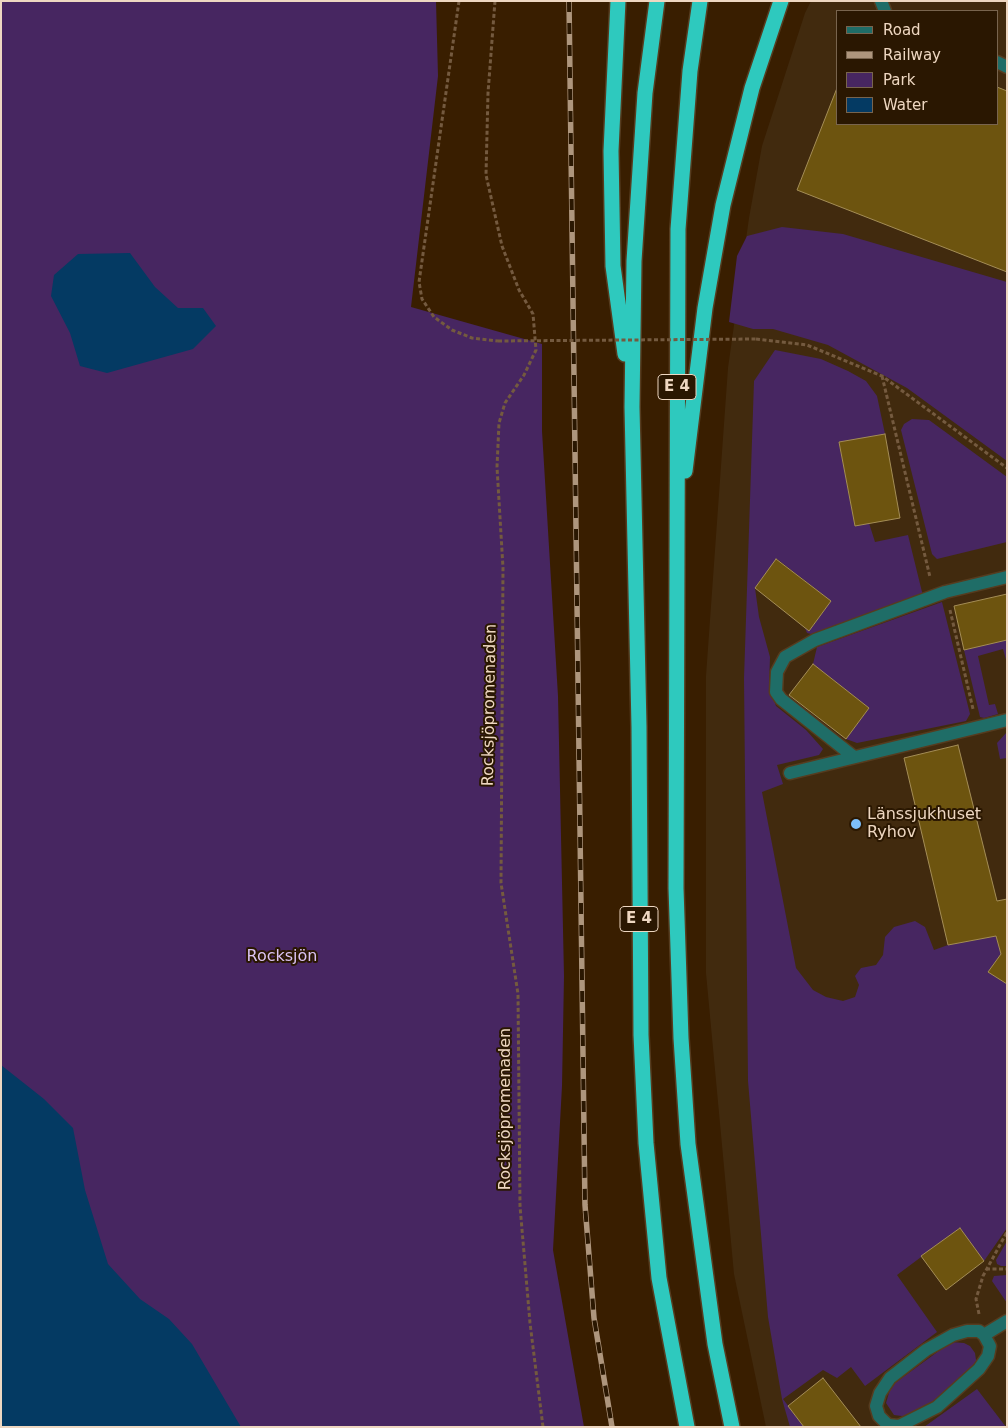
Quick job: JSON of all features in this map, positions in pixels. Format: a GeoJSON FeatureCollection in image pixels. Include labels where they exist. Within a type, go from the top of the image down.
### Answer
{"type":"FeatureCollection","features":[{"type":"Feature","properties":{"kind":"highway"},"geometry":{"type":"LineString","coordinates":[[618,1],[611,151],[614,266],[632,407]]}},
{"type":"Feature","properties":{"kind":"highway","name":"E 4"},"geometry":{"type":"LineString","coordinates":[[657,1],[645,93],[634,261],[632,407],[639,727],[641,1035],[646,1134],[659,1278],[687,1427]]}},
{"type":"Feature","properties":{"kind":"highway","name":"E 4"},"geometry":{"type":"LineString","coordinates":[[700,1],[688,98],[678,229],[676,888],[681,1038],[695,1206],[715,1344],[732,1427]]}},
{"type":"Feature","properties":{"kind":"highway"},"geometry":{"type":"LineString","coordinates":[[676,544],[705,308],[723,204],[752,88],[782,1]]}},
{"type":"Feature","properties":{"kind":"lane"},"geometry":{"type":"LineString","coordinates":[[854,757],[781,699],[776,692],[777,672],[785,657],[815,640],[946,592],[1007,577]]}},
{"type":"Feature","properties":{"kind":"lane"},"geometry":{"type":"LineString","coordinates":[[790,773],[1007,720]]}},
{"type":"Feature","properties":{"kind":"lane"},"geometry":{"type":"LineString","coordinates":[[984,1335],[1007,1321]]}},
{"type":"Feature","properties":{"kind":"lane"},"geometry":{"type":"LineString","coordinates":[[979,1331],[984,1335],[990,1346],[988,1356],[959,1389],[937,1407],[899,1426],[888,1424],[879,1416],[876,1406],[880,1393],[902,1367],[926,1350],[953,1335],[979,1331]]}},
{"type":"Feature","properties":{"kind":"path"},"geometry":{"type":"LineString","coordinates":[[459,1],[419,282],[422,299],[434,318],[452,330],[472,338],[498,341],[756,339],[806,346],[882,376],[1007,468]]}},
{"type":"Feature","properties":{"kind":"path","name":"Rocksjöpromenaden"},"geometry":{"type":"LineString","coordinates":[[495,1],[488,93],[486,175],[502,246],[518,290],[533,314],[536,350],[524,376],[505,403],[499,423],[497,467],[503,588],[501,883],[518,994],[520,1206],[530,1323],[543,1427]]}},
{"type":"Feature","properties":{"kind":"path"},"geometry":{"type":"LineString","coordinates":[[882,376],[930,580],[946,592],[977,728]]}},
{"type":"Feature","properties":{"kind":"path"},"geometry":{"type":"LineString","coordinates":[[984,1335],[976,1299],[986,1269],[1007,1232]]}},
{"type":"Feature","properties":{"kind":"path"},"geometry":{"type":"LineString","coordinates":[[986,1269],[1007,1269]]}},
{"type":"Feature","properties":{"kind":"shaded area","name":"Länssjukhuset Ryhov"},"geometry":{"type":"Polygon","coordinates":[[[811,1],[1007,1],[1007,1427],[766,1427],[734,1274],[706,973],[706,676],[728,368],[749,218],[762,146],[805,13],[811,1]]]}},
{"type":"Feature","properties":{"kind":"green space","name":"Rocksjön"},"geometry":{"type":"Polygon","coordinates":[[[1,1],[436,1],[438,76],[411,307],[542,344],[542,431],[558,696],[564,976],[562,1086],[553,1250],[584,1427],[1,1427],[1,1]]]}},
{"type":"Feature","properties":{"kind":"green space"},"geometry":{"type":"Polygon","coordinates":[[[782,227],[843,234],[1007,282],[1007,461],[907,388],[828,345],[773,329],[753,329],[729,322],[737,256],[747,236],[782,227]]]}},
{"type":"Feature","properties":{"kind":"green space"},"geometry":{"type":"Polygon","coordinates":[[[775,350],[821,359],[848,371],[866,381],[877,396],[885,434],[839,443],[855,526],[869,523],[875,542],[908,535],[923,596],[815,635],[807,633],[805,628],[813,626],[831,601],[777,559],[755,588],[759,617],[770,657],[769,686],[776,706],[806,730],[823,749],[819,755],[777,765],[783,784],[762,792],[796,968],[813,990],[826,997],[843,1001],[855,997],[859,985],[855,976],[861,968],[876,965],[883,955],[885,937],[894,927],[915,921],[925,927],[934,950],[948,945],[996,936],[1001,954],[988,972],[1007,984],[1007,1228],[984,1261],[960,1228],[897,1275],[937,1332],[865,1386],[851,1367],[837,1378],[823,1370],[783,1399],[804,1427],[790,1427],[782,1399],[768,1317],[748,1081],[744,678],[754,381],[775,350]]]}},
{"type":"Feature","properties":{"kind":"green space"},"geometry":{"type":"Polygon","coordinates":[[[912,419],[929,420],[1007,477],[1007,542],[937,559],[932,554],[901,430],[904,424],[912,419]]]}},
{"type":"Feature","properties":{"kind":"green space"},"geometry":{"type":"Polygon","coordinates":[[[942,602],[970,714],[966,721],[857,743],[846,739],[869,708],[813,664],[817,647],[942,602]]]}},
{"type":"Feature","properties":{"kind":"green space"},"geometry":{"type":"Polygon","coordinates":[[[1007,640],[1007,663],[1003,649],[978,656],[989,705],[995,704],[998,714],[984,718],[980,717],[964,650],[1007,640]]]}},
{"type":"Feature","properties":{"kind":"green space"},"geometry":{"type":"Polygon","coordinates":[[[1007,732],[1007,758],[1000,759],[997,743],[1007,732]]]}},
{"type":"Feature","properties":{"kind":"green space"},"geometry":{"type":"Polygon","coordinates":[[[1007,1241],[1007,1266],[1001,1266],[997,1264],[996,1260],[1007,1241]]]}},
{"type":"Feature","properties":{"kind":"green space"},"geometry":{"type":"Polygon","coordinates":[[[1007,1275],[1007,1303],[992,1281],[994,1276],[1007,1275]]]}},
{"type":"Feature","properties":{"kind":"green space"},"geometry":{"type":"Polygon","coordinates":[[[951,1342],[964,1343],[970,1346],[975,1353],[977,1367],[917,1414],[909,1417],[894,1415],[886,1403],[891,1386],[951,1342]]]}},
{"type":"Feature","properties":{"kind":"green space"},"geometry":{"type":"Polygon","coordinates":[[[977,1389],[1006,1427],[924,1427],[977,1389]]]}},
{"type":"Feature","properties":{"kind":"water"},"geometry":{"type":"Polygon","coordinates":[[[130,253],[155,287],[178,308],[203,308],[216,326],[193,349],[107,373],[80,366],[70,333],[51,296],[54,275],[78,254],[130,253]]]}},
{"type":"Feature","properties":{"kind":"water"},"geometry":{"type":"Polygon","coordinates":[[[1,1065],[44,1099],[73,1128],[85,1190],[108,1264],[140,1299],[169,1319],[192,1344],[241,1427],[1,1427],[1,1065]]]}},
{"type":"Feature","properties":{"kind":"building"},"geometry":{"type":"Polygon","coordinates":[[[998,87],[1007,91],[1007,272],[797,190],[836,91],[836,125],[998,125],[998,87]]]}},
{"type":"Feature","properties":{"kind":"building"},"geometry":{"type":"Polygon","coordinates":[[[885,434],[900,518],[855,526],[839,442],[885,434]]]}},
{"type":"Feature","properties":{"kind":"building"},"geometry":{"type":"Polygon","coordinates":[[[776,559],[831,601],[809,631],[755,588],[776,559]]]}},
{"type":"Feature","properties":{"kind":"building"},"geometry":{"type":"Polygon","coordinates":[[[1007,594],[1007,640],[964,650],[954,606],[1007,594]]]}},
{"type":"Feature","properties":{"kind":"building"},"geometry":{"type":"Polygon","coordinates":[[[813,664],[869,708],[846,739],[789,695],[813,664]]]}},
{"type":"Feature","properties":{"kind":"building"},"geometry":{"type":"Polygon","coordinates":[[[958,745],[997,901],[1007,899],[1007,984],[988,972],[1001,954],[996,936],[948,945],[904,758],[958,745]]]}},
{"type":"Feature","properties":{"kind":"building"},"geometry":{"type":"Polygon","coordinates":[[[960,1228],[984,1261],[946,1290],[921,1256],[960,1228]]]}},
{"type":"Feature","properties":{"kind":"building"},"geometry":{"type":"Polygon","coordinates":[[[823,1378],[861,1427],[804,1427],[788,1406],[823,1378]]]}},
{"type":"Feature","properties":{"kind":"railway"},"geometry":{"type":"LineString","coordinates":[[569,1],[585,1205],[594,1318],[612,1427]]}},
{"type":"Feature","properties":{"kind":"place","name":"Länssjukhuset Ryhov"},"geometry":{"type":"Point","coordinates":[856,824]}}]}
